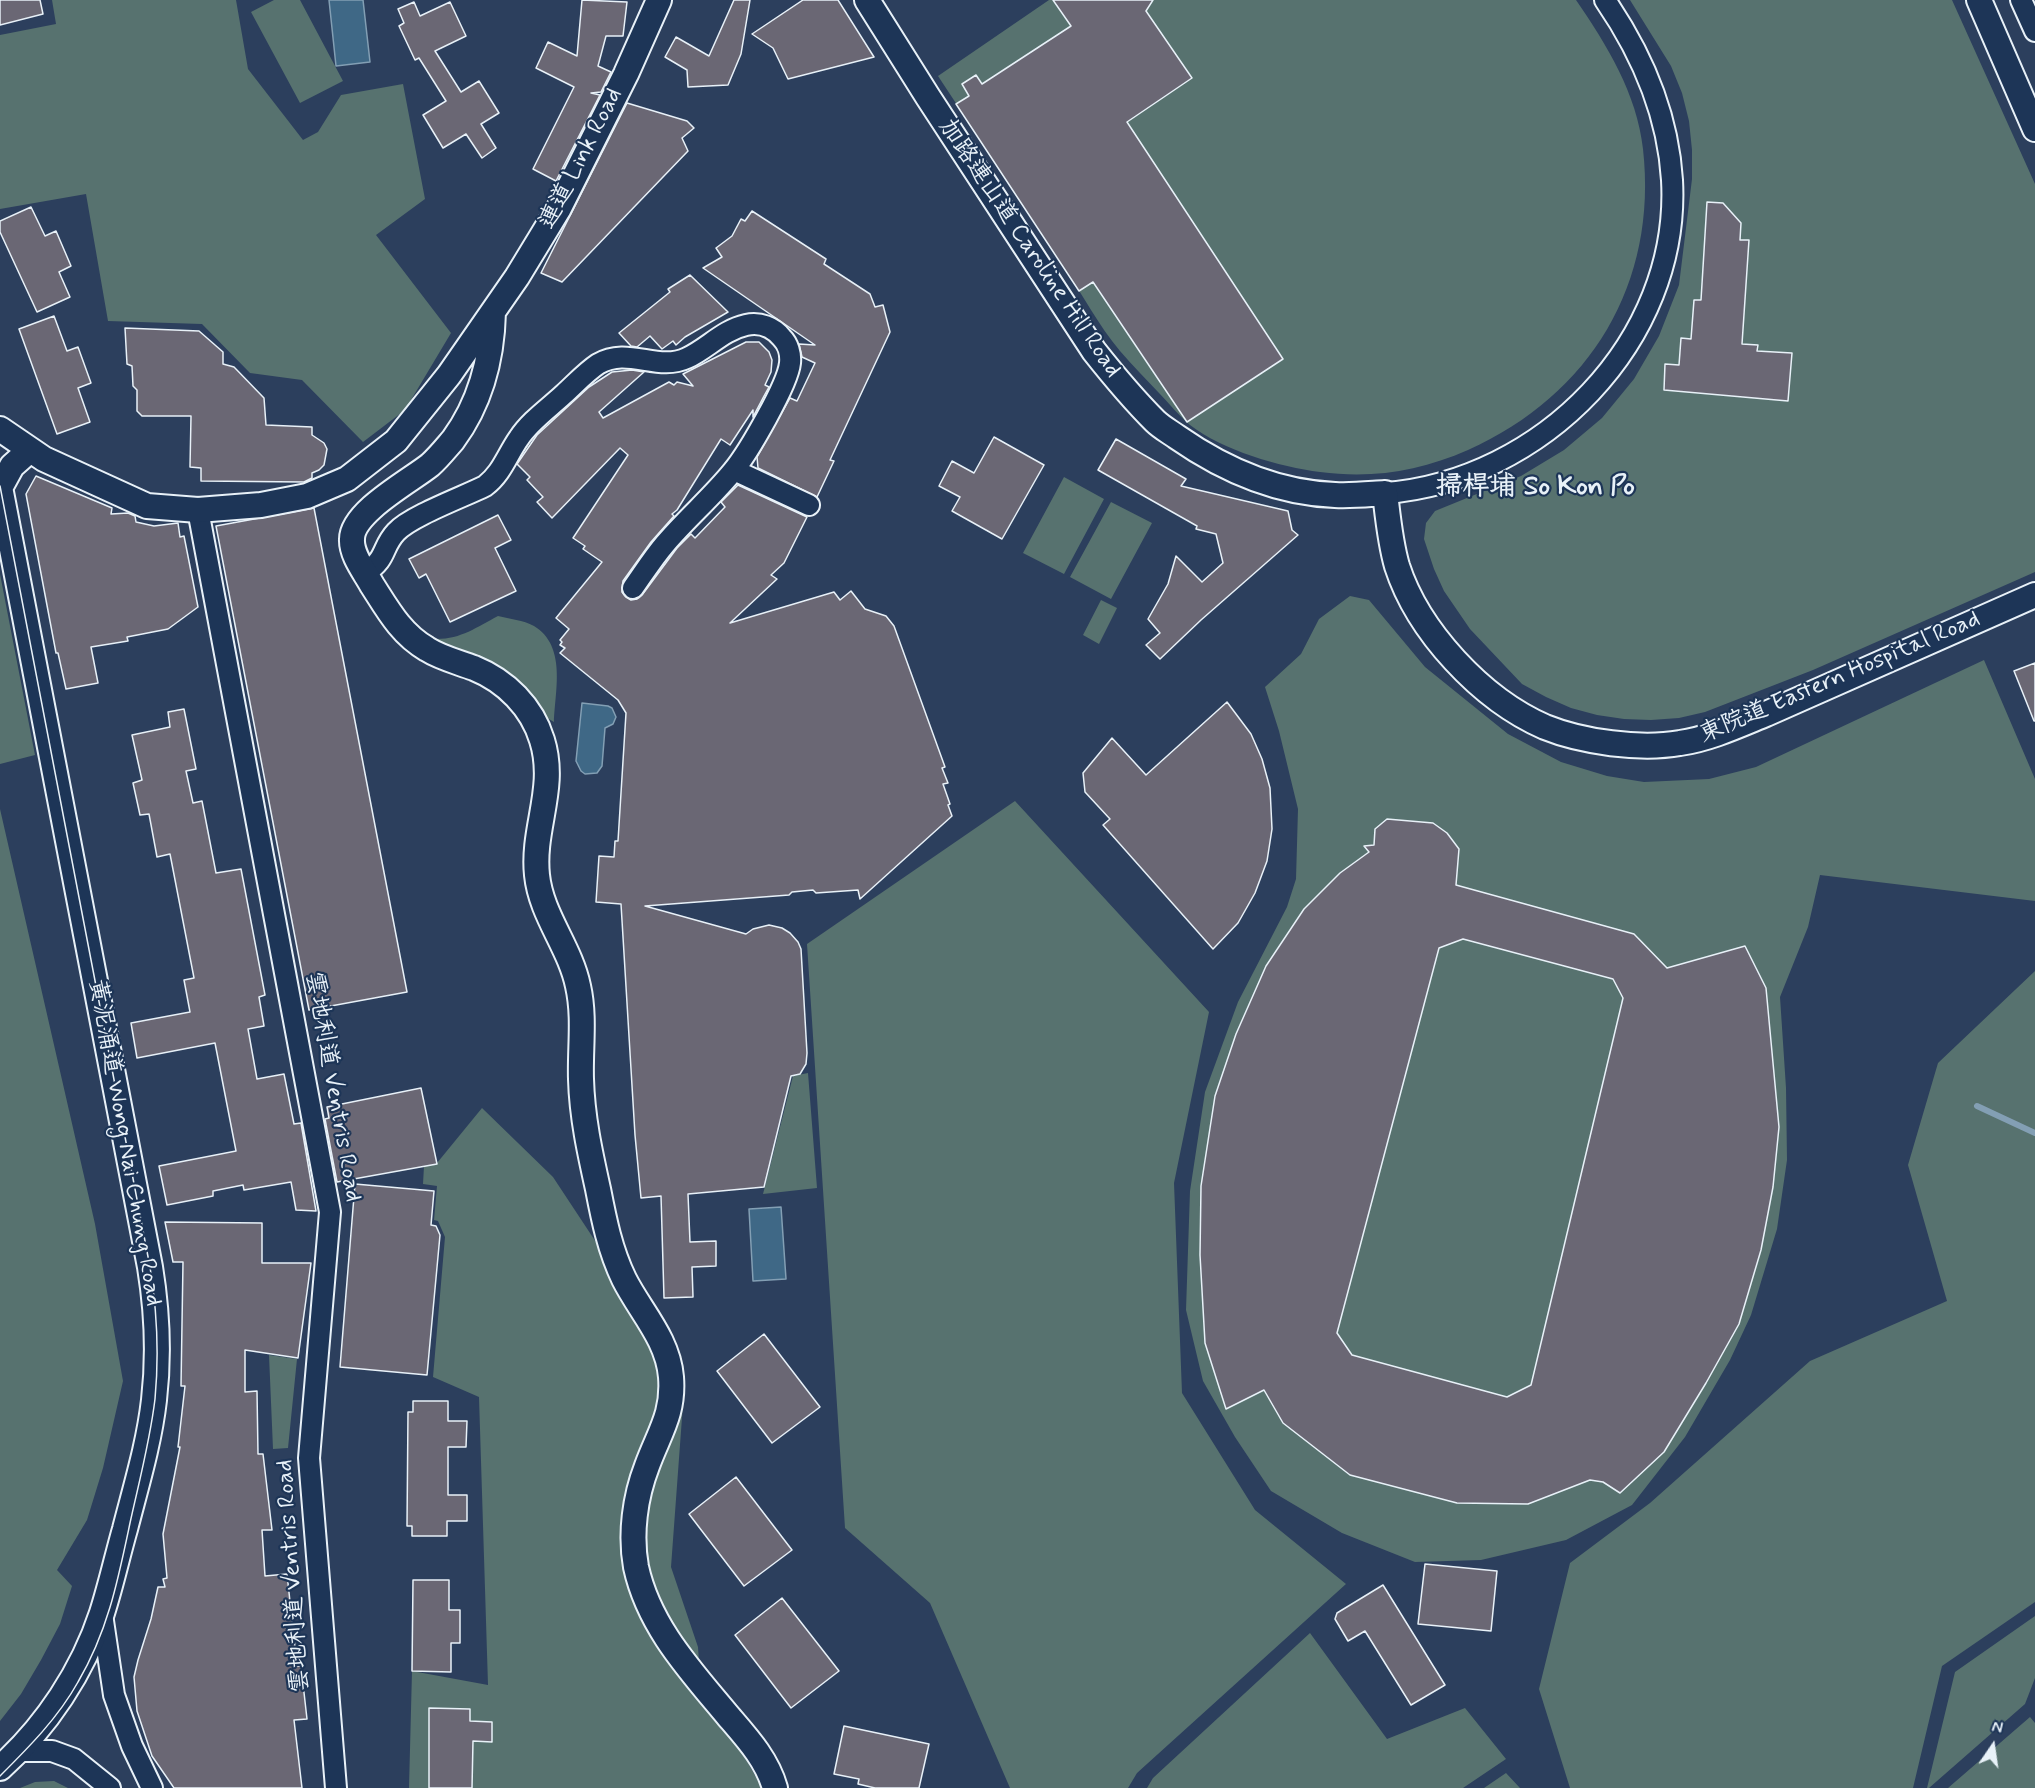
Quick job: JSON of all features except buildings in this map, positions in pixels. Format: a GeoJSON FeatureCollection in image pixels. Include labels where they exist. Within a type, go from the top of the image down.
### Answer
{"type":"FeatureCollection","features":[{"type":"Feature","properties":{"kind":"street","name":"連道 Link Road"},"geometry":{"type":"LineString","coordinates":[[0,429],[44,459],[147,506],[198,510],[261,505],[307,496],[347,479],[396,441],[449,375],[517,277],[559,208],[626,74],[659,0]]}},
{"type":"Feature","properties":{"kind":"street","name":"加路連山道 Caroline Hill Road"},"geometry":{"type":"LineString","coordinates":[[867,0],[927,97],[1094,351],[1117,381],[1156,422],[1190,446],[1226,467],[1301,492],[1334,495],[1415,491],[1461,478],[1519,451],[1545,434],[1588,397],[1619,357],[1644,314],[1654,290],[1668,237],[1671,208],[1669,156],[1650,82],[1629,38],[1605,0]]}},
{"type":"Feature","properties":{"kind":"street"},"geometry":{"type":"LineString","coordinates":[[1979,0],[2035,129]]}},
{"type":"Feature","properties":{"kind":"street"},"geometry":{"type":"LineString","coordinates":[[2021,0],[2035,31]]}},
{"type":"Feature","properties":{"kind":"street"},"geometry":{"type":"LineString","coordinates":[[493,312],[493,340],[488,367],[467,419],[433,463],[367,513],[356,525],[351,538],[353,548],[365,573],[393,620],[416,642],[436,654],[482,672],[497,681],[522,704],[535,723],[543,745],[548,771],[546,799],[537,840],[537,881],[544,904],[567,954],[579,991],[582,1016],[582,1100],[590,1150],[614,1257],[632,1295],[664,1347],[670,1367],[670,1412],[648,1463],[636,1510],[634,1544],[637,1571],[646,1600],[659,1628],[759,1755],[775,1788]]}},
{"type":"Feature","properties":{"kind":"street"},"geometry":{"type":"LineString","coordinates":[[365,573],[377,565],[395,533],[407,523],[479,489],[494,479],[519,438],[531,424],[601,362],[623,356],[656,362],[677,362],[732,330],[755,324],[772,329],[785,341],[790,352],[790,364],[763,424],[734,470],[663,546],[633,588]]}},
{"type":"Feature","properties":{"kind":"street"},"geometry":{"type":"LineString","coordinates":[[0,488],[12,466],[30,450]]}},
{"type":"Feature","properties":{"kind":"street"},"geometry":{"type":"LineString","coordinates":[[734,470],[809,505]]}},
{"type":"Feature","properties":{"kind":"street","name":"黃泥涌道 Wong Nai Chung Road"},"geometry":{"type":"LineString","coordinates":[[0,488],[152,1281],[156,1358],[152,1420],[102,1614],[86,1654],[66,1689],[20,1750],[0,1768]]}},
{"type":"Feature","properties":{"kind":"street","name":"東院道 Eastern Hospital Road"},"geometry":{"type":"LineString","coordinates":[[1385,494],[1388,526],[1397,566],[1428,628],[1445,650],[1497,698],[1526,717],[1545,726],[1593,740],[1665,745],[1682,743],[1709,735],[1766,714],[2035,595]]}},
{"type":"Feature","properties":{"kind":"street","name":"雲地利道 Ventris Road"},"geometry":{"type":"LineString","coordinates":[[198,510],[330,1212],[309,1458],[336,1788]]}},
{"type":"Feature","properties":{"kind":"street"},"geometry":{"type":"LineString","coordinates":[[102,1614],[114,1695],[132,1746],[152,1788]]}},
{"type":"Feature","properties":{"kind":"street"},"geometry":{"type":"LineString","coordinates":[[20,1750],[52,1751],[74,1759],[110,1788]]}},
{"type":"Feature","properties":{"kind":"green space"},"geometry":{"type":"Polygon","coordinates":[[[52,0],[236,0],[248,69],[303,140],[318,132],[341,95],[403,84],[425,199],[376,235],[451,333],[405,410],[363,442],[302,380],[250,373],[202,324],[108,321],[86,194],[0,209],[0,35],[56,24],[52,0]]]}},
{"type":"Feature","properties":{"kind":"green space"},"geometry":{"type":"Polygon","coordinates":[[[274,0],[300,0],[343,81],[300,103],[251,12],[274,0]]]}},
{"type":"Feature","properties":{"kind":"green space"},"geometry":{"type":"Polygon","coordinates":[[[1049,0],[1576,0],[1619,71],[1634,109],[1643,149],[1645,198],[1639,245],[1627,289],[1607,329],[1581,366],[1549,399],[1511,427],[1468,450],[1414,468],[1377,474],[1340,474],[1304,470],[1235,450],[1203,434],[1182,418],[1112,341],[938,76],[1049,0]]]}},
{"type":"Feature","properties":{"kind":"green space"},"geometry":{"type":"Polygon","coordinates":[[[1630,0],[1952,0],[2035,184],[2035,572],[1813,670],[1705,712],[1679,718],[1651,720],[1597,715],[1571,708],[1522,684],[1470,629],[1444,591],[1424,539],[1426,523],[1435,511],[1521,476],[1564,450],[1602,418],[1634,379],[1659,336],[1679,285],[1692,179],[1689,121],[1682,93],[1671,66],[1630,0]]]}},
{"type":"Feature","properties":{"kind":"green space"},"geometry":{"type":"Polygon","coordinates":[[[1064,477],[1104,499],[1064,574],[1023,553],[1064,477]]]}},
{"type":"Feature","properties":{"kind":"green space"},"geometry":{"type":"Polygon","coordinates":[[[1111,502],[1152,523],[1111,599],[1070,577],[1111,502]]]}},
{"type":"Feature","properties":{"kind":"green space"},"geometry":{"type":"Polygon","coordinates":[[[0,574],[35,755],[0,764],[0,574]]]}},
{"type":"Feature","properties":{"kind":"green space"},"geometry":{"type":"Polygon","coordinates":[[[1350,596],[1369,600],[1425,667],[1508,734],[1561,762],[1607,776],[1644,782],[1709,779],[1756,767],[1984,660],[2035,779],[2035,901],[1820,875],[1808,927],[1780,997],[1786,1088],[1787,1160],[1777,1229],[1751,1315],[1730,1360],[1685,1437],[1632,1505],[1566,1540],[1481,1560],[1415,1562],[1342,1533],[1271,1491],[1235,1437],[1203,1381],[1186,1310],[1190,1191],[1205,1092],[1238,1002],[1287,907],[1296,879],[1298,809],[1279,731],[1265,687],[1301,654],[1319,619],[1350,596]]]}},
{"type":"Feature","properties":{"kind":"green space"},"geometry":{"type":"Polygon","coordinates":[[[1101,600],[1117,608],[1099,644],[1083,635],[1101,600]]]}},
{"type":"Feature","properties":{"kind":"green space"},"geometry":{"type":"Polygon","coordinates":[[[498,616],[534,626],[551,645],[557,670],[554,722],[547,718],[536,699],[524,687],[503,674],[444,651],[437,639],[461,635],[498,616]]]}},
{"type":"Feature","properties":{"kind":"green space"},"geometry":{"type":"Polygon","coordinates":[[[1015,801],[1209,1012],[1174,1183],[1182,1393],[1255,1510],[1346,1584],[1137,1773],[1128,1788],[1010,1788],[930,1603],[845,1528],[807,944],[1015,801]]]}},
{"type":"Feature","properties":{"kind":"green space"},"geometry":{"type":"Polygon","coordinates":[[[0,809],[95,1224],[123,1381],[103,1468],[87,1520],[57,1570],[72,1586],[60,1624],[21,1694],[0,1721],[0,809]]]}},
{"type":"Feature","properties":{"kind":"green space"},"geometry":{"type":"Polygon","coordinates":[[[2035,971],[2035,1602],[1942,1666],[1913,1788],[1570,1788],[1539,1689],[1570,1563],[1650,1503],[1810,1361],[1947,1301],[1908,1165],[1938,1063],[2035,971]]]}},
{"type":"Feature","properties":{"kind":"green space"},"geometry":{"type":"Polygon","coordinates":[[[808,1073],[817,1188],[763,1194],[793,1076],[808,1073]]]}},
{"type":"Feature","properties":{"kind":"green space"},"geometry":{"type":"Polygon","coordinates":[[[482,1108],[553,1177],[685,1377],[671,1567],[698,1647],[700,1677],[762,1788],[409,1788],[412,1671],[488,1685],[479,1397],[433,1377],[445,1237],[438,1221],[434,1220],[437,1186],[423,1184],[424,1166],[437,1163],[482,1108]]]}},
{"type":"Feature","properties":{"kind":"green space"},"geometry":{"type":"Polygon","coordinates":[[[269,1355],[297,1359],[288,1448],[273,1449],[269,1355]]]}},
{"type":"Feature","properties":{"kind":"green space"},"geometry":{"type":"Polygon","coordinates":[[[2035,1616],[2035,1678],[2025,1704],[1927,1788],[1955,1672],[2035,1616]]]}},
{"type":"Feature","properties":{"kind":"green space"},"geometry":{"type":"Polygon","coordinates":[[[1310,1633],[1387,1739],[1465,1708],[1506,1759],[1463,1788],[1147,1788],[1153,1778],[1310,1633]]]}},
{"type":"Feature","properties":{"kind":"green space"},"geometry":{"type":"Polygon","coordinates":[[[2030,1717],[2035,1723],[2035,1788],[1948,1788],[2030,1717]]]}},
{"type":"Feature","properties":{"kind":"green space"},"geometry":{"type":"Polygon","coordinates":[[[1506,1773],[1520,1788],[1484,1788],[1506,1773]]]}},
{"type":"Feature","properties":{"kind":"green space"},"geometry":{"type":"Polygon","coordinates":[[[54,1781],[68,1788],[20,1788],[35,1782],[54,1781]]]}},
{"type":"Feature","properties":{"kind":"water"},"geometry":{"type":"Polygon","coordinates":[[[329,0],[363,0],[370,62],[336,66],[329,0]]]}},
{"type":"Feature","properties":{"kind":"water"},"geometry":{"type":"Polygon","coordinates":[[[582,703],[608,706],[612,708],[616,717],[613,724],[605,728],[602,766],[597,773],[585,774],[576,761],[582,703]]]}},
{"type":"Feature","properties":{"kind":"water"},"geometry":{"type":"Polygon","coordinates":[[[781,1207],[786,1279],[753,1281],[749,1209],[781,1207]]]}},
{"type":"Feature","properties":{"kind":"waterway"},"geometry":{"type":"LineString","coordinates":[[1977,1106],[2035,1133]]}},
{"type":"Feature","properties":{"kind":"tram line"},"geometry":{"type":"LineString","coordinates":[[0,486],[150,1267],[156,1316],[157,1350],[155,1399],[144,1461],[111,1605],[97,1644],[78,1682],[61,1708],[0,1776]]}},
{"type":"Feature","properties":{"kind":"district","name":"掃桿埔 So Kon Po"},"geometry":{"type":"Point","coordinates":[1535,488]}}]}
